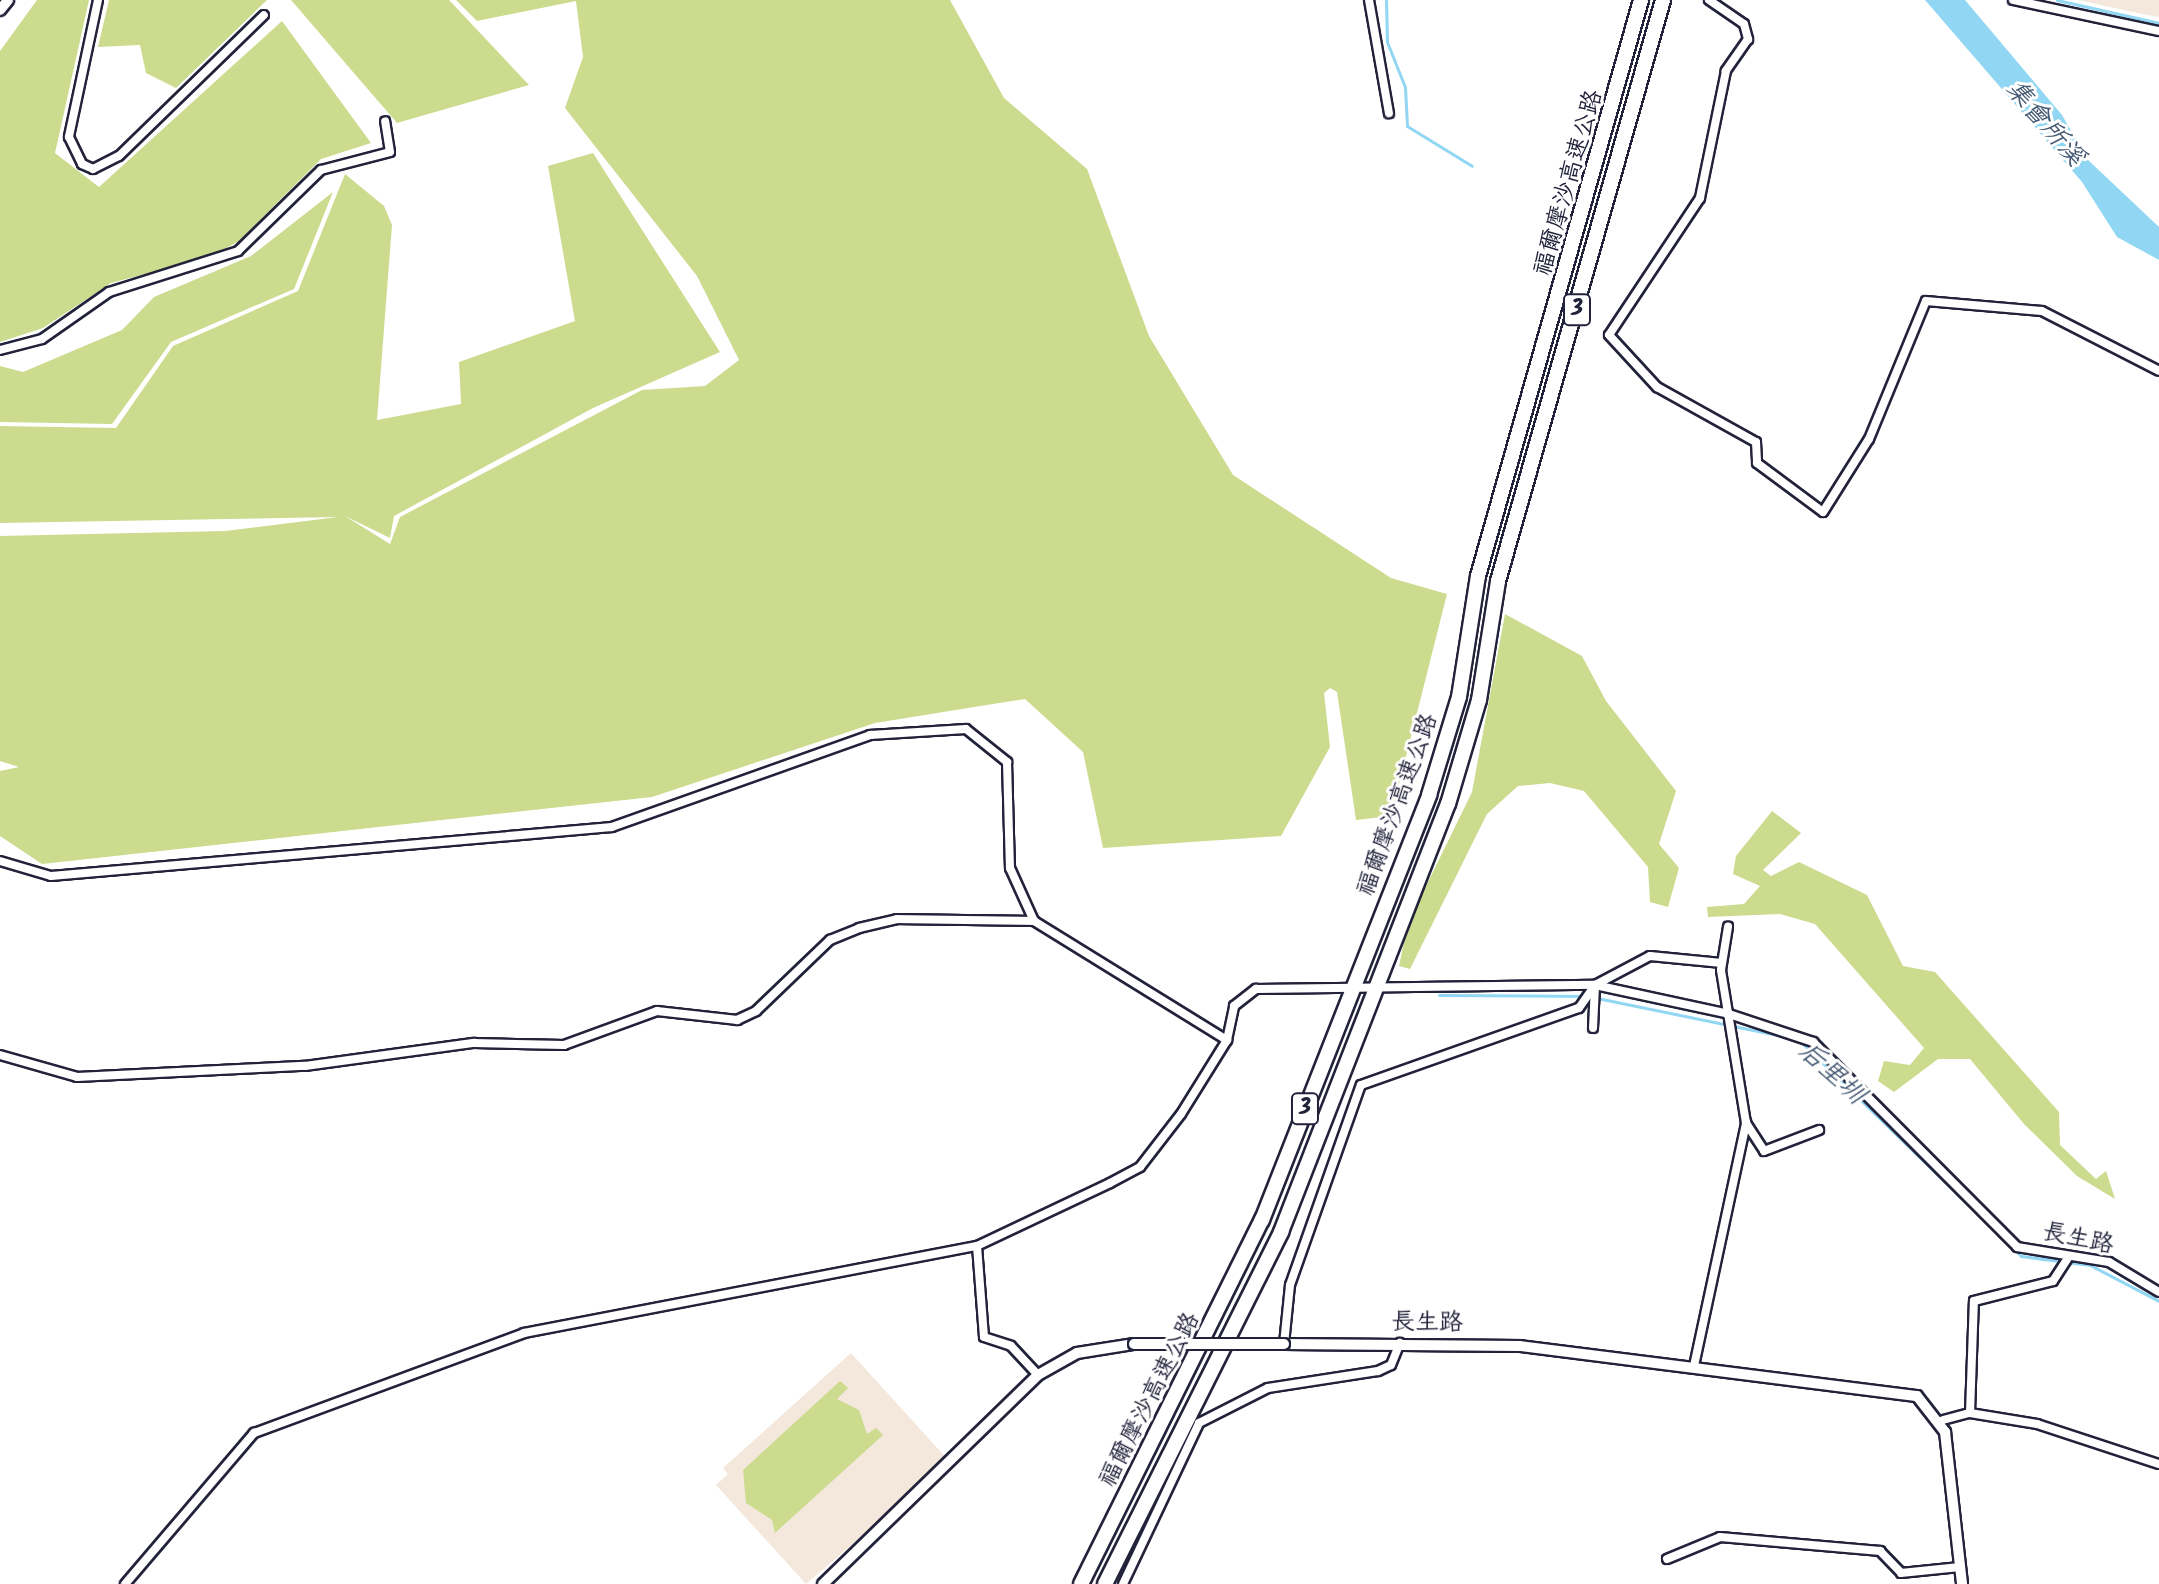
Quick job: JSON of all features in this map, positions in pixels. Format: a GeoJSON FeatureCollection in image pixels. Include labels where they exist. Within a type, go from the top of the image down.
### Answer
{"type":"FeatureCollection","features":[{"type":"Feature","properties":{"kind":"highway","name":"福爾摩沙高速公路"},"geometry":{"type":"LineString","coordinates":[[1081,1584],[1262,1220],[1429,795],[1459,697],[1478,576],[1641,0]]}},
{"type":"Feature","properties":{"kind":"highway","name":"福爾摩沙高速公路"},"geometry":{"type":"LineString","coordinates":[[1105,1584],[1281,1232],[1448,804],[1479,700],[1498,581],[1663,0]]}},
{"type":"Feature","properties":{"kind":"street"},"geometry":{"type":"LineString","coordinates":[[0,10],[8,0]]}},
{"type":"Feature","properties":{"kind":"street"},"geometry":{"type":"LineString","coordinates":[[98,0],[69,137],[82,164],[93,169],[119,156],[264,15]]}},
{"type":"Feature","properties":{"kind":"street"},"geometry":{"type":"LineString","coordinates":[[1369,0],[1389,113]]}},
{"type":"Feature","properties":{"kind":"street"},"geometry":{"type":"LineString","coordinates":[[1709,0],[1744,24],[1748,39],[1726,71],[1700,198],[1609,335],[1657,387],[1756,442],[1766,472],[1823,512],[1869,439],[1926,301],[2042,311],[2159,371]]}},
{"type":"Feature","properties":{"kind":"street"},"geometry":{"type":"LineString","coordinates":[[2013,0],[2159,31]]}},
{"type":"Feature","properties":{"kind":"street"},"geometry":{"type":"LineString","coordinates":[[0,350],[42,339],[109,292],[238,251],[321,170],[390,152],[385,121]]}},
{"type":"Feature","properties":{"kind":"street"},"geometry":{"type":"LineString","coordinates":[[0,861],[51,876],[612,827],[870,735],[966,729],[1007,762],[1010,868],[1034,921]]}},
{"type":"Feature","properties":{"kind":"street"},"geometry":{"type":"LineString","coordinates":[[0,1055],[77,1077],[305,1066],[474,1043],[564,1045],[657,1011],[737,1020],[756,1011],[830,940],[859,928],[897,919],[1034,921],[1227,1040],[1140,1167],[977,1246],[524,1333],[254,1433],[125,1584]]}},
{"type":"Feature","properties":{"kind":"street"},"geometry":{"type":"LineString","coordinates":[[1694,1366],[1746,1123],[1722,963],[1728,927]]}},
{"type":"Feature","properties":{"kind":"street"},"geometry":{"type":"LineString","coordinates":[[1284,1344],[1290,1285],[1361,1085],[1579,1008],[1595,985],[1650,956],[1722,963]]}},
{"type":"Feature","properties":{"kind":"street","name":"長生路"},"geometry":{"type":"LineString","coordinates":[[1227,1040],[1234,1006],[1256,989],[1420,983],[1595,985],[1729,1014],[1813,1042],[2017,1247],[2068,1258],[2109,1262],[2159,1292]]}},
{"type":"Feature","properties":{"kind":"street"},"geometry":{"type":"LineString","coordinates":[[1593,1028],[1595,985]]}},
{"type":"Feature","properties":{"kind":"street"},"geometry":{"type":"LineString","coordinates":[[1746,1123],[1764,1151],[1819,1130]]}},
{"type":"Feature","properties":{"kind":"street"},"geometry":{"type":"LineString","coordinates":[[977,1246],[984,1337],[1011,1346],[1038,1375]]}},
{"type":"Feature","properties":{"kind":"street"},"geometry":{"type":"LineString","coordinates":[[1970,1413],[1974,1301],[2053,1281],[2068,1258]]}},
{"type":"Feature","properties":{"kind":"street"},"geometry":{"type":"LineString","coordinates":[[1123,1584],[1199,1423],[1268,1388],[1378,1371],[1391,1365],[1400,1342]]}},
{"type":"Feature","properties":{"kind":"street","name":"長生路"},"geometry":{"type":"LineString","coordinates":[[823,1584],[1038,1375],[1077,1353],[1134,1344],[1400,1342],[1520,1346],[1901,1391],[1927,1401],[1943,1420]]}},
{"type":"Feature","properties":{"kind":"street"},"geometry":{"type":"LineString","coordinates":[[1962,1584],[1943,1420],[1970,1413],[2037,1424],[2159,1464]]}},
{"type":"Feature","properties":{"kind":"street"},"geometry":{"type":"LineString","coordinates":[[1667,1559],[1720,1537],[1833,1553],[1880,1551],[1901,1573],[1960,1567]]}},
{"type":"Feature","properties":{"kind":"shaded area"},"geometry":{"type":"Polygon","coordinates":[[[2078,0],[2159,0],[2159,17],[2142,14],[2078,0]]]}},
{"type":"Feature","properties":{"kind":"shaded area"},"geometry":{"type":"Polygon","coordinates":[[[851,1353],[949,1461],[806,1584],[716,1485],[728,1474],[723,1468],[851,1353]]]}},
{"type":"Feature","properties":{"kind":"green space"},"geometry":{"type":"Polygon","coordinates":[[[37,0],[89,0],[55,153],[99,187],[282,21],[371,143],[321,159],[239,241],[212,256],[111,283],[43,328],[0,342],[0,51],[37,0]]]}},
{"type":"Feature","properties":{"kind":"green space"},"geometry":{"type":"Polygon","coordinates":[[[109,0],[267,0],[176,88],[146,73],[140,45],[98,47],[109,0]]]}},
{"type":"Feature","properties":{"kind":"green space"},"geometry":{"type":"Polygon","coordinates":[[[291,0],[449,0],[529,85],[397,123],[291,0]]]}},
{"type":"Feature","properties":{"kind":"green space"},"geometry":{"type":"Polygon","coordinates":[[[456,0],[950,0],[1004,98],[1087,169],[1149,336],[1233,475],[1391,578],[1447,594],[1391,816],[1356,820],[1337,692],[1330,688],[1324,693],[1330,747],[1281,836],[1103,848],[1083,752],[1025,699],[875,723],[652,797],[42,864],[0,836],[0,771],[19,767],[0,761],[0,536],[225,531],[338,517],[0,523],[0,426],[116,428],[173,346],[298,291],[345,174],[384,206],[392,225],[377,420],[461,404],[459,362],[575,321],[548,166],[593,153],[720,352],[593,408],[394,516],[390,538],[345,516],[390,544],[400,517],[642,390],[705,386],[739,360],[697,276],[565,108],[583,57],[576,1],[477,21],[456,0]]]}},
{"type":"Feature","properties":{"kind":"green space"},"geometry":{"type":"Polygon","coordinates":[[[333,192],[294,289],[171,342],[112,424],[0,422],[0,366],[23,372],[122,330],[154,297],[251,256],[333,192]]]}},
{"type":"Feature","properties":{"kind":"green space"},"geometry":{"type":"Polygon","coordinates":[[[1505,614],[1582,656],[1606,701],[1676,791],[1659,844],[1679,868],[1668,907],[1650,902],[1648,867],[1584,791],[1550,783],[1518,786],[1487,814],[1410,969],[1399,966],[1408,923],[1472,792],[1505,614]]]}},
{"type":"Feature","properties":{"kind":"green space"},"geometry":{"type":"Polygon","coordinates":[[[1772,811],[1801,833],[1763,870],[1771,876],[1799,862],[1867,895],[1903,966],[1935,972],[2059,1112],[2060,1145],[2096,1179],[2106,1171],[2115,1199],[2077,1176],[2024,1124],[1970,1059],[1938,1059],[1894,1092],[1878,1081],[1884,1061],[1910,1065],[1924,1048],[1815,924],[1780,914],[1708,917],[1707,907],[1744,904],[1760,886],[1733,874],[1736,856],[1772,811]]]}},
{"type":"Feature","properties":{"kind":"green space"},"geometry":{"type":"Polygon","coordinates":[[[840,1381],[848,1388],[837,1399],[859,1410],[867,1434],[876,1428],[883,1435],[775,1533],[772,1520],[746,1503],[743,1470],[840,1381]]]}},
{"type":"Feature","properties":{"kind":"water","name":"集會所溪"},"geometry":{"type":"Polygon","coordinates":[[[1925,0],[1965,0],[2062,115],[2087,159],[2159,227],[2159,260],[2117,237],[2082,182],[1925,0]]]}},
{"type":"Feature","properties":{"kind":"waterway"},"geometry":{"type":"LineString","coordinates":[[1386,0],[1387,42],[1405,87],[1407,126],[1472,166]]}},
{"type":"Feature","properties":{"kind":"waterway"},"geometry":{"type":"LineString","coordinates":[[2057,0],[2159,23]]}},
{"type":"Feature","properties":{"kind":"waterway","name":"后里圳"},"geometry":{"type":"LineString","coordinates":[[1439,995],[1586,996]]}},
{"type":"Feature","properties":{"kind":"waterway","name":"后里圳"},"geometry":{"type":"LineString","coordinates":[[1597,998],[1782,1036]]}},
{"type":"Feature","properties":{"kind":"waterway","name":"后里圳"},"geometry":{"type":"LineString","coordinates":[[1800,1041],[2021,1256],[2090,1265],[2159,1301]]}}]}
